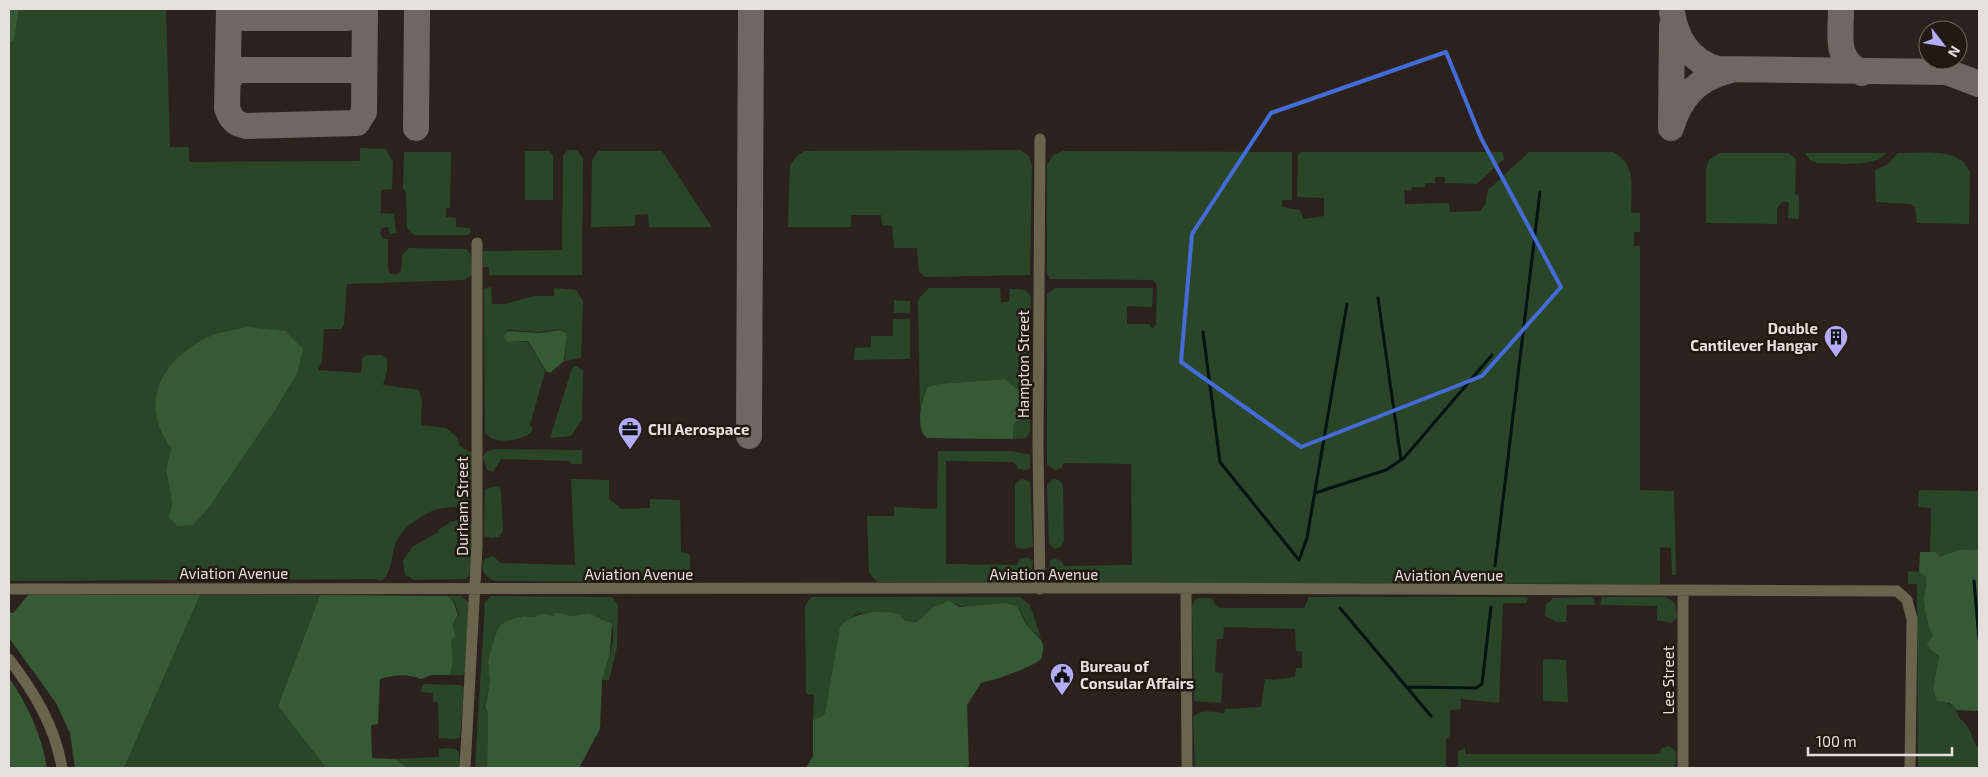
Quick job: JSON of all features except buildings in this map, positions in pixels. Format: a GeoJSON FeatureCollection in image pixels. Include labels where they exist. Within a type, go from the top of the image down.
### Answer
{"type":"FeatureCollection","features":[{"type":"Feature","properties":{"kind":"street","name":"Hampton Street"},"geometry":{"type":"LineString","coordinates":[[1040,139],[1038,446],[1040,589]]}},
{"type":"Feature","properties":{"kind":"street","name":"Durham Street"},"geometry":{"type":"LineString","coordinates":[[465,768],[476,589],[478,513],[477,243]]}},
{"type":"Feature","properties":{"kind":"street","name":"Aviation Avenue"},"geometry":{"type":"LineString","coordinates":[[9,589],[1040,589],[1897,592],[1907,600],[1912,619],[1910,768]]}},
{"type":"Feature","properties":{"kind":"street"},"geometry":{"type":"LineString","coordinates":[[1186,590],[1187,768]]}},
{"type":"Feature","properties":{"kind":"street","name":"Lee Street"},"geometry":{"type":"LineString","coordinates":[[1683,591],[1683,768]]}},
{"type":"Feature","properties":{"kind":"street"},"geometry":{"type":"LineString","coordinates":[[9,659],[36,697],[45,715],[60,754],[62,768]]}},
{"type":"Feature","properties":{"kind":"highlighted area"},"geometry":{"type":"Polygon","coordinates":[[[1446,52],[1481,138],[1561,287],[1482,376],[1301,447],[1181,362],[1192,234],[1271,113],[1446,52]]]}},
{"type":"Feature","properties":{"kind":"green space"},"geometry":{"type":"Polygon","coordinates":[[[9,9],[19,9],[14,40],[9,43],[9,9]]]}},
{"type":"Feature","properties":{"kind":"green space"},"geometry":{"type":"Polygon","coordinates":[[[19,9],[166,9],[170,147],[189,147],[189,162],[360,161],[360,148],[386,149],[393,162],[392,189],[381,190],[381,213],[394,214],[396,233],[390,234],[388,227],[382,228],[380,233],[383,239],[388,239],[388,270],[391,274],[398,274],[401,271],[402,255],[409,248],[466,249],[471,254],[472,275],[464,280],[347,284],[344,325],[341,329],[324,329],[322,361],[318,370],[361,373],[362,359],[366,355],[382,355],[387,359],[387,371],[383,385],[419,390],[422,402],[421,425],[446,428],[457,437],[460,446],[472,453],[470,499],[459,506],[430,512],[407,527],[397,540],[389,570],[381,581],[377,579],[9,581],[9,43],[14,39],[19,9]],[[297,374],[158,390],[156,406],[158,420],[171,448],[166,470],[172,502],[169,517],[210,506],[276,409],[297,374]]]}},
{"type":"Feature","properties":{"kind":"green space"},"geometry":{"type":"Polygon","coordinates":[[[568,150],[577,150],[583,159],[582,275],[489,275],[489,267],[483,267],[483,251],[562,250],[563,156],[568,150]]]}},
{"type":"Feature","properties":{"kind":"green space"},"geometry":{"type":"Polygon","coordinates":[[[1020,150],[1029,156],[1032,166],[1030,275],[925,277],[919,272],[917,248],[894,248],[892,226],[882,225],[881,215],[851,215],[851,227],[788,227],[790,165],[798,155],[805,151],[1020,150]]]}},
{"type":"Feature","properties":{"kind":"green space"},"geometry":{"type":"Polygon","coordinates":[[[525,151],[549,151],[553,155],[553,200],[525,200],[525,151]]]}},
{"type":"Feature","properties":{"kind":"green space"},"geometry":{"type":"Polygon","coordinates":[[[598,151],[662,151],[712,227],[649,227],[648,214],[635,215],[635,226],[591,227],[592,161],[598,151]]]}},
{"type":"Feature","properties":{"kind":"green space"},"geometry":{"type":"Polygon","coordinates":[[[1063,151],[1292,152],[1292,200],[1282,200],[1282,207],[1300,210],[1304,219],[1324,216],[1324,198],[1297,197],[1298,155],[1300,152],[1503,152],[1504,159],[1477,184],[1445,183],[1445,177],[1435,177],[1435,183],[1425,183],[1425,187],[1412,187],[1411,190],[1404,190],[1405,204],[1449,203],[1450,212],[1480,211],[1485,205],[1488,190],[1529,152],[1613,152],[1621,157],[1626,163],[1631,178],[1631,213],[1640,213],[1640,232],[1634,232],[1634,246],[1640,246],[1640,490],[1674,491],[1676,575],[1672,575],[1671,548],[1660,547],[1660,584],[1061,583],[1058,581],[1051,574],[1050,561],[1054,558],[1061,561],[1064,566],[1132,565],[1131,464],[1064,463],[1061,468],[1056,470],[1047,465],[1047,294],[1055,288],[1153,288],[1152,307],[1127,306],[1127,324],[1149,324],[1153,329],[1156,325],[1157,285],[1153,280],[1050,279],[1047,273],[1047,165],[1053,155],[1063,151]]]}},
{"type":"Feature","properties":{"kind":"green space"},"geometry":{"type":"Polygon","coordinates":[[[404,152],[451,152],[450,208],[446,208],[446,217],[456,218],[456,227],[469,228],[471,232],[468,235],[414,235],[407,228],[406,192],[403,189],[404,152]]]}},
{"type":"Feature","properties":{"kind":"green space"},"geometry":{"type":"Polygon","coordinates":[[[1720,153],[1788,153],[1796,159],[1795,194],[1799,196],[1799,219],[1788,218],[1789,202],[1782,202],[1777,208],[1777,224],[1706,223],[1706,169],[1709,160],[1720,153]]]}},
{"type":"Feature","properties":{"kind":"green space"},"geometry":{"type":"Polygon","coordinates":[[[1805,153],[1886,153],[1874,161],[1844,164],[1817,163],[1810,160],[1805,153]]]}},
{"type":"Feature","properties":{"kind":"green space"},"geometry":{"type":"Polygon","coordinates":[[[1898,153],[1938,153],[1957,158],[1965,164],[1970,172],[1969,224],[1917,223],[1915,207],[1910,204],[1876,202],[1875,170],[1888,164],[1898,153]]]}},
{"type":"Feature","properties":{"kind":"green space"},"geometry":{"type":"Polygon","coordinates":[[[491,287],[492,304],[505,304],[533,296],[554,296],[554,288],[576,290],[583,301],[581,358],[565,361],[567,334],[561,329],[539,332],[508,330],[503,336],[508,342],[528,342],[545,371],[530,425],[532,431],[522,437],[508,441],[494,439],[485,432],[484,289],[491,287]]]}},
{"type":"Feature","properties":{"kind":"green space"},"geometry":{"type":"Polygon","coordinates":[[[929,288],[1000,288],[1001,302],[1009,302],[1010,289],[1022,290],[1031,297],[1030,432],[1026,438],[1013,439],[1014,424],[1018,421],[1004,379],[939,384],[929,387],[920,409],[918,302],[920,297],[929,288]]]}},
{"type":"Feature","properties":{"kind":"green space"},"geometry":{"type":"Polygon","coordinates":[[[894,300],[910,301],[910,313],[894,313],[894,300]]]}},
{"type":"Feature","properties":{"kind":"green space"},"geometry":{"type":"Polygon","coordinates":[[[893,319],[910,319],[910,359],[854,360],[855,348],[871,347],[871,336],[893,336],[893,319]]]}},
{"type":"Feature","properties":{"kind":"green space"},"geometry":{"type":"Polygon","coordinates":[[[247,327],[285,331],[303,349],[297,374],[276,409],[210,506],[193,525],[177,526],[169,517],[172,502],[166,470],[171,448],[161,430],[156,413],[156,397],[161,381],[169,367],[196,344],[213,335],[247,327]]]}},
{"type":"Feature","properties":{"kind":"green space"},"geometry":{"type":"Polygon","coordinates":[[[561,330],[567,334],[564,361],[550,373],[546,371],[528,341],[508,342],[503,336],[508,331],[539,333],[561,330]]]}},
{"type":"Feature","properties":{"kind":"green space"},"geometry":{"type":"Polygon","coordinates":[[[576,366],[583,370],[582,420],[571,436],[550,438],[572,368],[576,366]]]}},
{"type":"Feature","properties":{"kind":"green space"},"geometry":{"type":"Polygon","coordinates":[[[1004,379],[1022,393],[1022,416],[1014,424],[1013,439],[927,438],[923,434],[920,422],[921,410],[923,398],[928,387],[939,384],[1004,379]]]}},
{"type":"Feature","properties":{"kind":"green space"},"geometry":{"type":"Polygon","coordinates":[[[496,449],[582,450],[582,464],[571,464],[570,461],[501,459],[493,472],[487,470],[483,457],[487,451],[496,449]]]}},
{"type":"Feature","properties":{"kind":"green space"},"geometry":{"type":"Polygon","coordinates":[[[938,451],[1012,451],[1030,455],[1030,468],[1026,470],[1019,469],[1014,462],[946,461],[946,564],[1017,565],[1020,559],[1027,557],[1033,561],[1031,572],[1026,579],[1019,583],[877,582],[869,573],[867,516],[894,516],[894,507],[937,509],[938,451]]]}},
{"type":"Feature","properties":{"kind":"green space"},"geometry":{"type":"Polygon","coordinates":[[[571,479],[609,480],[609,498],[621,509],[650,508],[650,499],[680,500],[681,552],[688,553],[690,556],[690,579],[683,582],[495,581],[488,578],[483,569],[483,562],[485,559],[493,556],[501,563],[575,565],[571,479]]]}},
{"type":"Feature","properties":{"kind":"green space"},"geometry":{"type":"Polygon","coordinates":[[[1022,479],[1030,481],[1033,546],[1026,549],[1017,548],[1015,544],[1015,484],[1022,479]]]}},
{"type":"Feature","properties":{"kind":"green space"},"geometry":{"type":"Polygon","coordinates":[[[1053,479],[1059,480],[1063,485],[1064,542],[1060,547],[1054,549],[1049,543],[1047,485],[1053,479]]]}},
{"type":"Feature","properties":{"kind":"green space"},"geometry":{"type":"Polygon","coordinates":[[[496,486],[500,487],[501,491],[503,531],[499,537],[492,538],[484,536],[485,489],[496,486]]]}},
{"type":"Feature","properties":{"kind":"green space"},"geometry":{"type":"Polygon","coordinates":[[[1919,490],[1979,491],[1979,549],[1959,550],[1940,558],[1935,552],[1930,552],[1931,508],[1918,507],[1919,490]]]}},
{"type":"Feature","properties":{"kind":"green space"},"geometry":{"type":"Polygon","coordinates":[[[464,518],[471,523],[473,528],[471,573],[466,579],[414,580],[405,575],[403,561],[412,547],[451,522],[464,518]]]}},
{"type":"Feature","properties":{"kind":"green space"},"geometry":{"type":"Polygon","coordinates":[[[1979,549],[1979,711],[1957,710],[1950,703],[1937,701],[1933,689],[1939,656],[1930,650],[1927,643],[1933,636],[1925,607],[1926,577],[1919,572],[1920,552],[1935,552],[1940,557],[1959,550],[1979,549]]]}},
{"type":"Feature","properties":{"kind":"green space"},"geometry":{"type":"Polygon","coordinates":[[[1908,571],[1919,572],[1926,577],[1925,607],[1933,636],[1930,650],[1939,656],[1933,689],[1937,701],[1952,705],[1959,718],[1970,730],[1979,748],[1979,768],[1918,767],[1917,584],[1908,584],[1908,571]]]}},
{"type":"Feature","properties":{"kind":"green space"},"geometry":{"type":"Polygon","coordinates":[[[28,595],[200,595],[124,768],[75,768],[70,733],[56,703],[9,638],[9,612],[13,613],[28,595]]]}},
{"type":"Feature","properties":{"kind":"green space"},"geometry":{"type":"Polygon","coordinates":[[[200,595],[320,595],[278,706],[326,768],[124,768],[200,595]]]}},
{"type":"Feature","properties":{"kind":"green space"},"geometry":{"type":"Polygon","coordinates":[[[320,595],[448,596],[453,601],[458,615],[453,624],[455,637],[451,641],[453,660],[450,675],[431,675],[421,679],[400,675],[380,679],[378,724],[371,725],[372,758],[395,759],[408,768],[326,768],[278,706],[320,595]]]}},
{"type":"Feature","properties":{"kind":"green space"},"geometry":{"type":"Polygon","coordinates":[[[448,596],[461,596],[469,602],[465,673],[462,675],[450,675],[453,660],[451,641],[455,637],[453,624],[459,615],[454,601],[448,596]]]}},
{"type":"Feature","properties":{"kind":"green space"},"geometry":{"type":"Polygon","coordinates":[[[491,596],[612,597],[618,605],[617,647],[609,680],[602,680],[612,645],[612,624],[589,613],[572,616],[556,612],[553,616],[542,613],[535,617],[524,616],[508,620],[500,625],[488,662],[490,682],[484,707],[488,716],[487,768],[475,768],[485,602],[491,596]]]}},
{"type":"Feature","properties":{"kind":"green space"},"geometry":{"type":"Polygon","coordinates":[[[811,597],[1020,597],[1030,605],[1041,638],[1029,628],[1017,606],[1010,605],[968,607],[956,604],[932,608],[917,622],[905,621],[899,614],[858,613],[840,626],[825,714],[813,720],[814,695],[806,694],[805,606],[811,597]]]}},
{"type":"Feature","properties":{"kind":"green space"},"geometry":{"type":"Polygon","coordinates":[[[1309,597],[1527,597],[1526,603],[1503,603],[1499,703],[1461,699],[1461,709],[1450,710],[1450,736],[1446,739],[1446,768],[1195,768],[1193,717],[1204,712],[1224,713],[1225,709],[1261,707],[1265,679],[1274,680],[1295,677],[1296,668],[1302,668],[1302,652],[1296,651],[1295,629],[1224,627],[1223,639],[1217,639],[1215,672],[1223,673],[1221,703],[1194,701],[1192,608],[1194,601],[1198,598],[1212,598],[1220,608],[1304,608],[1309,597]]]}},
{"type":"Feature","properties":{"kind":"green space"},"geometry":{"type":"Polygon","coordinates":[[[1591,597],[1594,599],[1595,605],[1567,605],[1566,622],[1557,622],[1545,616],[1546,605],[1553,598],[1591,597]]]}},
{"type":"Feature","properties":{"kind":"green space"},"geometry":{"type":"Polygon","coordinates":[[[1602,597],[1666,597],[1675,603],[1677,617],[1671,623],[1657,620],[1657,606],[1600,605],[1602,597]]]}},
{"type":"Feature","properties":{"kind":"green space"},"geometry":{"type":"Polygon","coordinates":[[[949,601],[960,607],[1004,603],[1017,606],[1027,626],[1043,644],[1041,659],[1030,666],[981,683],[967,705],[969,766],[963,768],[806,768],[813,756],[813,720],[825,714],[840,626],[853,617],[875,612],[899,614],[905,621],[917,622],[932,608],[949,601]]]}},
{"type":"Feature","properties":{"kind":"green space"},"geometry":{"type":"Polygon","coordinates":[[[556,612],[572,616],[589,613],[612,624],[610,654],[602,680],[600,729],[579,768],[487,768],[488,715],[485,707],[490,682],[488,661],[495,636],[500,625],[508,620],[524,616],[535,617],[542,613],[553,616],[556,612]]]}},
{"type":"Feature","properties":{"kind":"green space"},"geometry":{"type":"Polygon","coordinates":[[[1543,659],[1566,660],[1568,702],[1543,701],[1543,659]]]}},
{"type":"Feature","properties":{"kind":"green space"},"geometry":{"type":"Polygon","coordinates":[[[9,678],[33,721],[42,744],[47,768],[9,768],[9,678]]]}},
{"type":"Feature","properties":{"kind":"green space"},"geometry":{"type":"Polygon","coordinates":[[[424,684],[460,685],[464,687],[460,737],[456,739],[439,738],[438,702],[433,702],[433,693],[421,692],[424,684]]]}},
{"type":"Feature","properties":{"kind":"green space"},"geometry":{"type":"Polygon","coordinates":[[[1669,746],[1676,751],[1674,768],[1458,768],[1458,752],[1465,748],[1465,754],[1659,754],[1662,748],[1669,746]]]}},
{"type":"Feature","properties":{"kind":"green space"},"geometry":{"type":"Polygon","coordinates":[[[439,749],[455,749],[459,752],[460,768],[408,768],[395,759],[439,757],[439,749]]]}},
{"type":"Feature","properties":{"kind":"waterway"},"geometry":{"type":"LineString","coordinates":[[1495,566],[1540,192]]}},
{"type":"Feature","properties":{"kind":"waterway"},"geometry":{"type":"LineString","coordinates":[[1378,298],[1401,460]]}},
{"type":"Feature","properties":{"kind":"waterway"},"geometry":{"type":"LineString","coordinates":[[1203,332],[1220,462],[1299,560],[1307,538],[1347,304]]}},
{"type":"Feature","properties":{"kind":"waterway"},"geometry":{"type":"LineString","coordinates":[[1315,493],[1386,470],[1404,458],[1492,355]]}},
{"type":"Feature","properties":{"kind":"waterway"},"geometry":{"type":"LineString","coordinates":[[1974,581],[1979,639]]}},
{"type":"Feature","properties":{"kind":"waterway"},"geometry":{"type":"LineString","coordinates":[[1407,687],[1476,688],[1482,684],[1491,607]]}},
{"type":"Feature","properties":{"kind":"waterway"},"geometry":{"type":"LineString","coordinates":[[1340,608],[1431,716]]}},
{"type":"Feature","properties":{"kind":"taxiway"},"geometry":{"type":"LineString","coordinates":[[229,9],[227,108],[234,120],[246,126],[357,123],[364,112],[365,9]]}},
{"type":"Feature","properties":{"kind":"taxiway"},"geometry":{"type":"LineString","coordinates":[[416,128],[417,9]]}},
{"type":"Feature","properties":{"kind":"taxiway"},"geometry":{"type":"LineString","coordinates":[[749,436],[751,9]]}},
{"type":"Feature","properties":{"kind":"taxiway"},"geometry":{"type":"LineString","coordinates":[[1841,9],[1840,37],[1843,54],[1847,61],[1862,73]]}},
{"type":"Feature","properties":{"kind":"taxiway"},"geometry":{"type":"LineString","coordinates":[[1672,13],[1677,32],[1686,48],[1699,60],[1717,69],[1947,72],[1979,84]]}},
{"type":"Feature","properties":{"kind":"taxiway"},"geometry":{"type":"LineString","coordinates":[[240,18],[347,18]]}},
{"type":"Feature","properties":{"kind":"taxiway"},"geometry":{"type":"LineString","coordinates":[[1672,26],[1671,128],[1679,108],[1691,91],[1707,79],[1728,71]]}},
{"type":"Feature","properties":{"kind":"taxiway"},"geometry":{"type":"LineString","coordinates":[[228,81],[233,73],[240,70],[351,70]]}},
{"type":"Feature","properties":{"kind":"place","name":"Double Cantilever Hangar"},"geometry":{"type":"Point","coordinates":[1836,358]}},
{"type":"Feature","properties":{"kind":"place","name":"CHI Aerospace"},"geometry":{"type":"Point","coordinates":[630,450]}},
{"type":"Feature","properties":{"kind":"place","name":"Bureau of Consular Affairs"},"geometry":{"type":"Point","coordinates":[1062,696]}}]}
